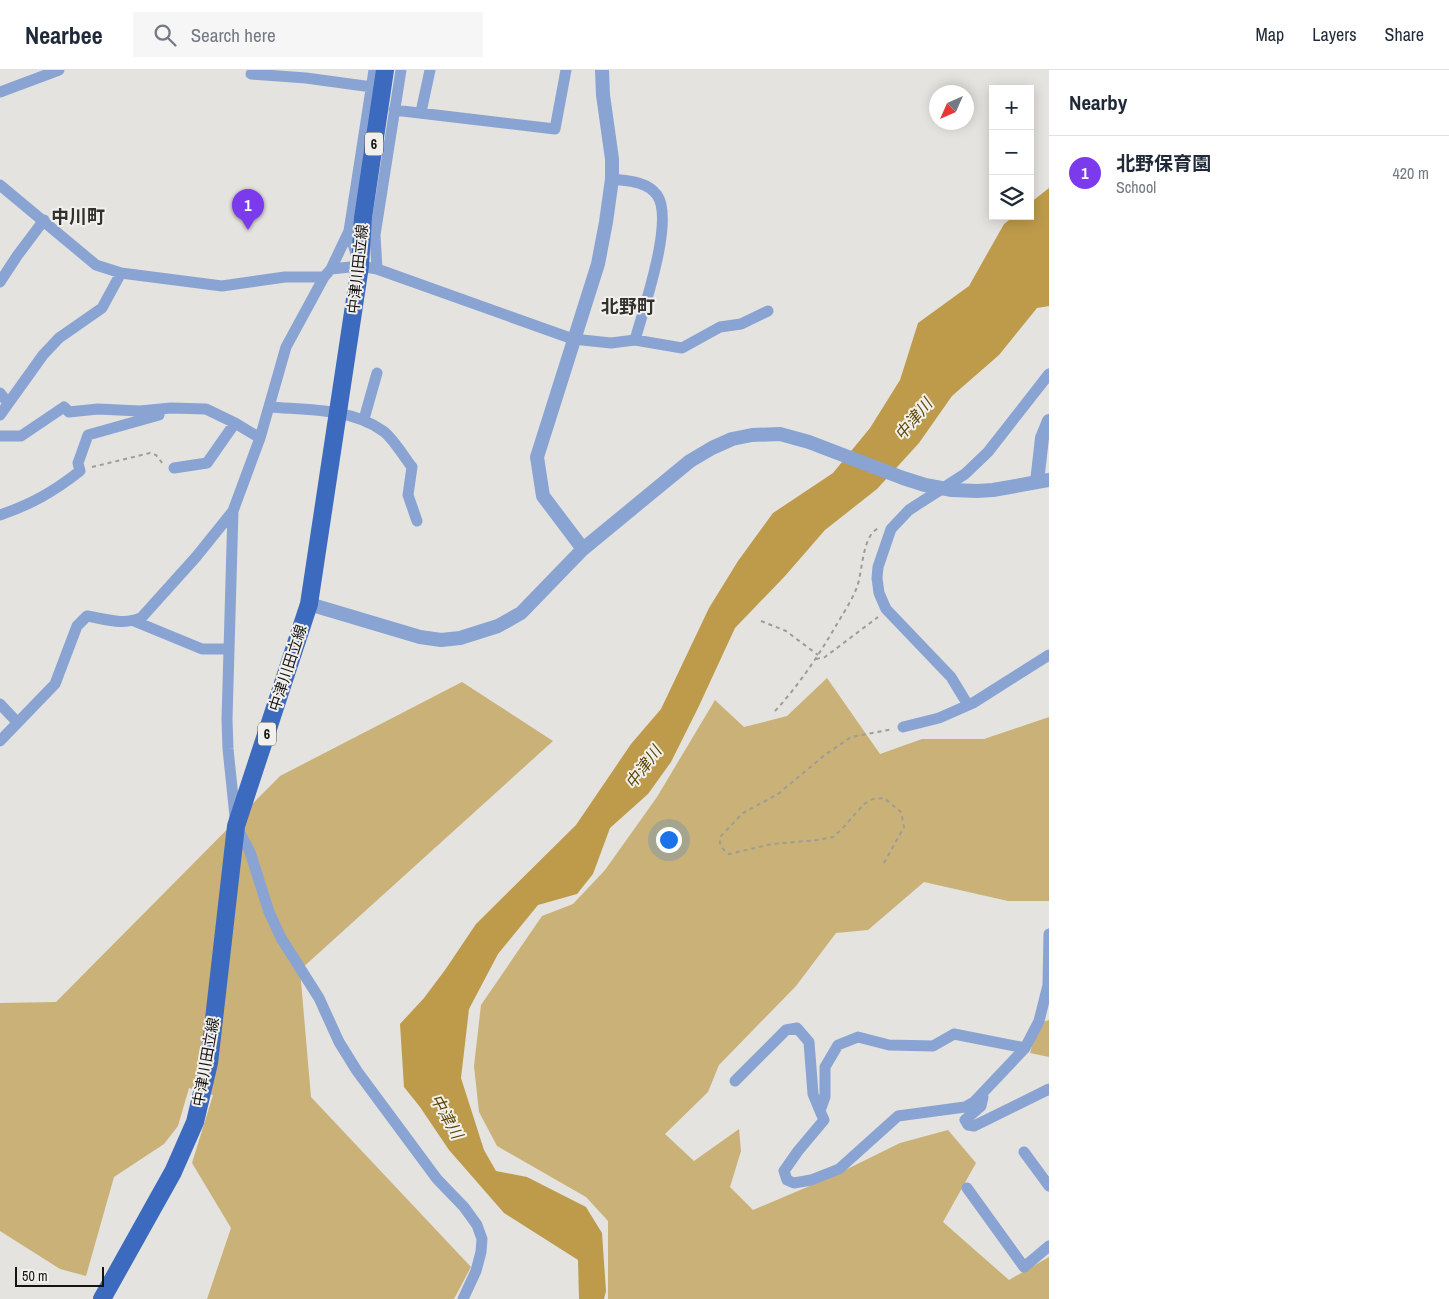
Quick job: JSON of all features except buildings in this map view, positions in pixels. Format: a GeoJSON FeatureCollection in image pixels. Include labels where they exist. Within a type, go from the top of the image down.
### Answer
{"type":"FeatureCollection","features":[{"type":"Feature","properties":{"kind":"main road","name":"中津川田立線"},"geometry":{"type":"LineString","coordinates":[[102,1299],[173,1172],[195,1122],[209,1064],[236,826],[309,604],[368,267],[363,218],[385,70]]}},
{"type":"Feature","properties":{"kind":"street"},"geometry":{"type":"LineString","coordinates":[[0,92],[58,70]]}},
{"type":"Feature","properties":{"kind":"street"},"geometry":{"type":"LineString","coordinates":[[0,741],[55,684],[77,626],[87,616],[126,622],[134,621],[142,616],[196,557],[232,511],[260,438],[286,347],[349,231],[374,70]]}},
{"type":"Feature","properties":{"kind":"street"},"geometry":{"type":"LineString","coordinates":[[368,267],[375,235],[401,70]]}},
{"type":"Feature","properties":{"kind":"street"},"geometry":{"type":"LineString","coordinates":[[421,112],[430,70]]}},
{"type":"Feature","properties":{"kind":"street"},"geometry":{"type":"LineString","coordinates":[[394,110],[555,129],[566,70]]}},
{"type":"Feature","properties":{"kind":"street"},"geometry":{"type":"LineString","coordinates":[[583,549],[542,496],[537,457],[598,264],[606,222],[612,179],[612,159],[602,70]]}},
{"type":"Feature","properties":{"kind":"street"},"geometry":{"type":"LineString","coordinates":[[251,74],[306,78],[372,87]]}},
{"type":"Feature","properties":{"kind":"street"},"geometry":{"type":"LineString","coordinates":[[612,179],[644,184],[657,195],[664,212],[662,240],[635,340]]}},
{"type":"Feature","properties":{"kind":"street"},"geometry":{"type":"LineString","coordinates":[[0,184],[96,265],[121,273],[222,286],[285,276],[327,273],[368,267],[573,339],[612,343],[635,340],[682,348],[720,326],[741,324],[768,311]]}},
{"type":"Feature","properties":{"kind":"street"},"geometry":{"type":"LineString","coordinates":[[0,282],[44,220]]}},
{"type":"Feature","properties":{"kind":"street"},"geometry":{"type":"LineString","coordinates":[[349,231],[368,267]]}},
{"type":"Feature","properties":{"kind":"street"},"geometry":{"type":"LineString","coordinates":[[0,415],[43,355],[54,344],[102,308],[121,273]]}},
{"type":"Feature","properties":{"kind":"street"},"geometry":{"type":"LineString","coordinates":[[362,419],[377,373]]}},
{"type":"Feature","properties":{"kind":"street"},"geometry":{"type":"LineString","coordinates":[[968,705],[950,677],[889,611],[879,593],[877,578],[883,549],[890,531],[909,510],[965,474],[988,452],[1049,374]]}},
{"type":"Feature","properties":{"kind":"street"},"geometry":{"type":"LineString","coordinates":[[0,393],[8,403]]}},
{"type":"Feature","properties":{"kind":"street"},"geometry":{"type":"LineString","coordinates":[[0,436],[21,436],[64,407],[68,412],[98,409],[140,411],[171,408],[206,409],[260,438]]}},
{"type":"Feature","properties":{"kind":"street"},"geometry":{"type":"LineString","coordinates":[[270,407],[320,411],[362,419],[384,432],[412,467],[408,495],[417,521]]}},
{"type":"Feature","properties":{"kind":"street"},"geometry":{"type":"LineString","coordinates":[[0,515],[28,505],[65,482],[80,470],[78,463],[88,435],[163,414],[171,408]]}},
{"type":"Feature","properties":{"kind":"street"},"geometry":{"type":"LineString","coordinates":[[309,604],[420,637],[441,640],[460,638],[498,626],[521,613],[583,549],[690,461],[732,439],[752,435],[780,434],[809,442],[925,485],[952,490],[977,491],[1015,487],[1043,481],[1042,438],[1049,421]]}},
{"type":"Feature","properties":{"kind":"street"},"geometry":{"type":"LineString","coordinates":[[174,468],[207,463],[234,423]]}},
{"type":"Feature","properties":{"kind":"street"},"geometry":{"type":"LineString","coordinates":[[232,511],[227,719],[228,749],[236,826],[250,852],[270,912],[282,938],[319,998],[339,1042],[357,1071],[424,1163],[464,1207],[477,1225],[482,1239],[481,1252],[476,1271],[463,1299]]}},
{"type":"Feature","properties":{"kind":"street"},"geometry":{"type":"LineString","coordinates":[[134,621],[202,649],[229,649]]}},
{"type":"Feature","properties":{"kind":"street"},"geometry":{"type":"LineString","coordinates":[[903,727],[938,718],[968,705],[1049,655]]}},
{"type":"Feature","properties":{"kind":"street"},"geometry":{"type":"LineString","coordinates":[[0,704],[17,722]]}},
{"type":"Feature","properties":{"kind":"street"},"geometry":{"type":"LineString","coordinates":[[735,1081],[786,1030],[797,1028],[809,1042],[813,1094],[824,1120],[784,1171],[787,1180],[794,1183],[811,1180],[840,1169],[898,1116],[965,1107],[974,1102],[1024,1048],[1038,1021],[1048,985],[1049,934]]}},
{"type":"Feature","properties":{"kind":"street"},"geometry":{"type":"LineString","coordinates":[[820,1111],[824,1097],[825,1067],[838,1045],[858,1038],[889,1045],[933,1046],[954,1034],[1024,1048]]}},
{"type":"Feature","properties":{"kind":"street"},"geometry":{"type":"LineString","coordinates":[[985,1091],[981,1106],[965,1120],[968,1125],[974,1126],[1049,1089]]}},
{"type":"Feature","properties":{"kind":"street"},"geometry":{"type":"LineString","coordinates":[[1024,1152],[1049,1186]]}},
{"type":"Feature","properties":{"kind":"street"},"geometry":{"type":"LineString","coordinates":[[967,1188],[1024,1267],[1049,1246]]}},
{"type":"Feature","properties":{"kind":"path"},"geometry":{"type":"LineString","coordinates":[[80,470],[150,453],[156,454],[163,464],[174,468]]}},
{"type":"Feature","properties":{"kind":"path"},"geometry":{"type":"LineString","coordinates":[[774,711],[801,680],[816,659],[856,589],[870,534],[879,527],[890,531]]}},
{"type":"Feature","properties":{"kind":"path"},"geometry":{"type":"LineString","coordinates":[[816,659],[825,657],[877,617],[889,611]]}},
{"type":"Feature","properties":{"kind":"path"},"geometry":{"type":"LineString","coordinates":[[761,621],[786,631],[818,655]]}},
{"type":"Feature","properties":{"kind":"path"},"geometry":{"type":"LineString","coordinates":[[884,863],[904,827],[901,812],[884,798],[873,799],[864,804],[833,837],[772,844],[729,854],[719,843],[720,837],[743,813],[778,794],[826,754],[851,737],[903,727]]}},
{"type":"Feature","properties":{"kind":"shaded area"},"geometry":{"type":"Polygon","coordinates":[[[827,678],[880,754],[922,739],[984,739],[1049,717],[1049,901],[1008,901],[924,882],[868,930],[836,933],[796,986],[719,1065],[708,1092],[665,1134],[694,1161],[739,1129],[741,1151],[730,1187],[753,1210],[833,1176],[900,1143],[948,1130],[976,1163],[943,1222],[1009,1280],[1049,1257],[1049,1299],[608,1299],[608,1221],[586,1197],[497,1146],[479,1112],[474,1066],[481,1005],[542,916],[573,904],[605,870],[657,797],[715,700],[744,727],[787,716],[827,678]]]}},
{"type":"Feature","properties":{"kind":"shaded area"},"geometry":{"type":"Polygon","coordinates":[[[462,682],[553,741],[300,970],[311,1097],[471,1267],[454,1299],[207,1299],[231,1228],[192,1163],[213,1095],[189,1088],[178,1126],[164,1144],[114,1177],[86,1276],[60,1269],[0,1231],[0,1003],[56,1002],[280,776],[462,682]]]}},
{"type":"Feature","properties":{"kind":"shaded area"},"geometry":{"type":"Polygon","coordinates":[[[1049,1020],[1049,1057],[1030,1053],[1039,1023],[1049,1020]]]}},
{"type":"Feature","properties":{"kind":"water","name":"中津川"},"geometry":{"type":"Polygon","coordinates":[[[1049,188],[1049,306],[1037,308],[999,355],[952,396],[919,443],[877,489],[825,530],[785,576],[735,628],[671,762],[648,794],[610,828],[593,874],[577,894],[538,905],[498,954],[469,1009],[461,1078],[484,1150],[496,1171],[527,1177],[586,1207],[602,1233],[606,1291],[604,1299],[579,1299],[578,1260],[504,1213],[449,1150],[404,1087],[400,1024],[424,998],[476,924],[576,825],[631,744],[661,709],[709,608],[738,561],[773,513],[833,473],[870,428],[900,380],[918,323],[969,286],[1004,224],[1009,220],[1034,220],[1034,200],[1049,188]]]}},
{"type":"Feature","properties":{"kind":"place","name":"北野保育園"},"geometry":{"type":"Point","coordinates":[248,230]}},
{"type":"Feature","properties":{"kind":"district","name":"中川町"},"geometry":{"type":"Point","coordinates":[78,217]}},
{"type":"Feature","properties":{"kind":"district","name":"北野町"},"geometry":{"type":"Point","coordinates":[628,307]}}]}
